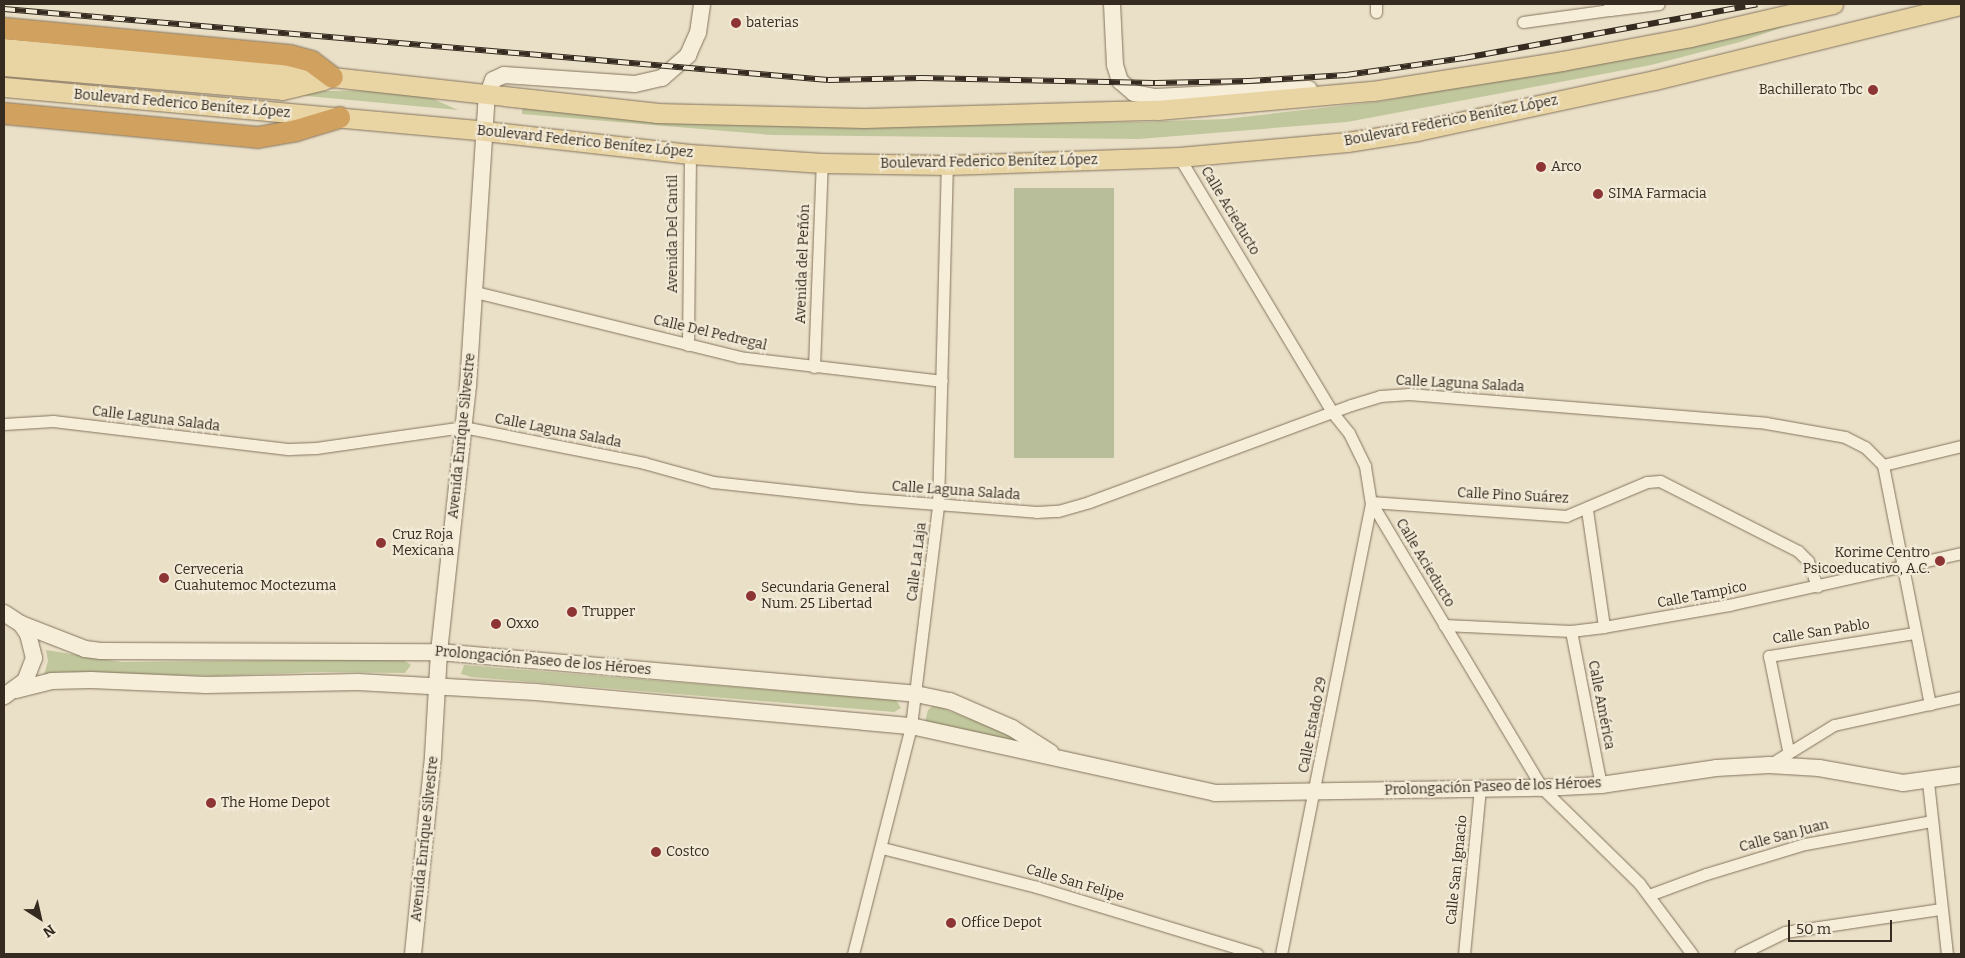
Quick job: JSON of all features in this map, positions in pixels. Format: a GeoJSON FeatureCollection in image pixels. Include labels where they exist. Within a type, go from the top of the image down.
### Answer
{"type":"FeatureCollection","features":[{"type":"Feature","properties":{"kind":"highway"},"geometry":{"type":"LineString","coordinates":[[4,28],[288,55],[311,61],[332,77]]}},
{"type":"Feature","properties":{"kind":"highway"},"geometry":{"type":"LineString","coordinates":[[4,113],[257,137],[296,130],[339,117]]}},
{"type":"Feature","properties":{"kind":"main road"},"geometry":{"type":"LineString","coordinates":[[4,48],[332,77],[487,96],[656,113],[864,118],[1158,110],[1373,91],[1572,59],[1833,4]]}},
{"type":"Feature","properties":{"kind":"main road","name":"Boulevard Federico Benítez López"},"geometry":{"type":"LineString","coordinates":[[4,87],[485,131],[690,154],[822,163],[947,164],[1179,157],[1347,142],[1417,131],[1674,76],[1961,5]]}},
{"type":"Feature","properties":{"kind":"main road"},"geometry":{"type":"LineString","coordinates":[[4,66],[282,90],[332,77]]}},
{"type":"Feature","properties":{"kind":"street"},"geometry":{"type":"LineString","coordinates":[[487,96],[494,80],[504,75],[635,84],[662,78],[688,55],[698,33],[702,4]]}},
{"type":"Feature","properties":{"kind":"street"},"geometry":{"type":"LineString","coordinates":[[1112,4],[1114,58],[1120,81],[1134,93],[1154,97],[1298,89],[1333,94]]}},
{"type":"Feature","properties":{"kind":"street"},"geometry":{"type":"LineString","coordinates":[[1523,22],[1610,7],[1659,4]]}},
{"type":"Feature","properties":{"kind":"street","name":"Avenida Enríque Silvestre"},"geometry":{"type":"LineString","coordinates":[[413,954],[433,756],[439,652],[475,292],[487,96]]}},
{"type":"Feature","properties":{"kind":"street","name":"Avenida Del Cantil"},"geometry":{"type":"LineString","coordinates":[[688,345],[690,154]]}},
{"type":"Feature","properties":{"kind":"street","name":"Calle Acieducto"},"geometry":{"type":"LineString","coordinates":[[1179,157],[1332,412],[1349,433],[1365,466],[1371,502],[1542,788],[1649,895],[1692,954]]}},
{"type":"Feature","properties":{"kind":"street","name":"Avenida del Peñón"},"geometry":{"type":"LineString","coordinates":[[814,367],[822,163]]}},
{"type":"Feature","properties":{"kind":"street","name":"Calle La Laja"},"geometry":{"type":"LineString","coordinates":[[853,954],[882,848],[911,726],[916,694],[938,505],[947,164]]}},
{"type":"Feature","properties":{"kind":"street","name":"Calle Del Pedregal"},"geometry":{"type":"LineString","coordinates":[[475,292],[688,345],[757,360],[942,381]]}},
{"type":"Feature","properties":{"kind":"street","name":"Calle Laguna Salada"},"geometry":{"type":"LineString","coordinates":[[4,424],[53,421],[290,449],[316,448],[463,427],[644,463],[713,482],[938,505],[1058,511],[1380,396],[1409,394],[1766,423],[1845,437],[1865,447],[1884,465]]}},
{"type":"Feature","properties":{"kind":"street"},"geometry":{"type":"LineString","coordinates":[[1930,704],[1902,567],[1884,465],[1961,446]]}},
{"type":"Feature","properties":{"kind":"street","name":"Calle Pino Suárez"},"geometry":{"type":"LineString","coordinates":[[1371,502],[1566,516],[1586,510],[1647,482],[1666,483],[1798,551],[1808,561],[1817,586]]}},
{"type":"Feature","properties":{"kind":"street","name":"Calle Estado 29"},"geometry":{"type":"LineString","coordinates":[[1281,954],[1316,791],[1371,502]]}},
{"type":"Feature","properties":{"kind":"street"},"geometry":{"type":"LineString","coordinates":[[1586,510],[1604,627]]}},
{"type":"Feature","properties":{"kind":"street","name":"Calle Tampico"},"geometry":{"type":"LineString","coordinates":[[1444,625],[1571,631],[1604,627],[1817,586],[1961,553]]}},
{"type":"Feature","properties":{"kind":"street","name":"Prolongación Paseo de los Héroes"},"geometry":{"type":"LineString","coordinates":[[4,613],[21,624],[86,649],[131,653],[439,652],[916,694],[950,702],[1012,728],[1054,756]]}},
{"type":"Feature","properties":{"kind":"street"},"geometry":{"type":"LineString","coordinates":[[10,693],[28,676],[34,658],[31,640],[21,624]]}},
{"type":"Feature","properties":{"kind":"street","name":"Calle América"},"geometry":{"type":"LineString","coordinates":[[1571,631],[1601,784]]}},
{"type":"Feature","properties":{"kind":"street","name":"Calle San Pablo"},"geometry":{"type":"LineString","coordinates":[[1788,750],[1768,656],[1915,633]]}},
{"type":"Feature","properties":{"kind":"street","name":"Prolongación Paseo de los Héroes"},"geometry":{"type":"LineString","coordinates":[[10,693],[51,681],[67,680],[437,685],[911,726],[1054,756],[1204,792],[1542,788],[1601,784],[1716,768],[1769,765],[1819,768],[1881,782],[1928,782],[1961,775]]}},
{"type":"Feature","properties":{"kind":"street"},"geometry":{"type":"LineString","coordinates":[[1769,765],[1788,750],[1834,725],[1961,697]]}},
{"type":"Feature","properties":{"kind":"street"},"geometry":{"type":"LineString","coordinates":[[1928,782],[1947,954]]}},
{"type":"Feature","properties":{"kind":"street","name":"Calle San Ignacio"},"geometry":{"type":"LineString","coordinates":[[1464,954],[1480,788]]}},
{"type":"Feature","properties":{"kind":"street","name":"Calle San Juan"},"geometry":{"type":"LineString","coordinates":[[1649,895],[1706,874],[1805,844],[1931,821]]}},
{"type":"Feature","properties":{"kind":"street","name":"Calle San Felipe"},"geometry":{"type":"LineString","coordinates":[[882,848],[1038,887],[1258,954]]}},
{"type":"Feature","properties":{"kind":"street"},"geometry":{"type":"LineString","coordinates":[[1740,954],[1785,932],[1941,909]]}},
{"type":"Feature","properties":{"kind":"green space"},"geometry":{"type":"Polygon","coordinates":[[[1800,21],[1740,42],[1651,65],[1347,122],[1139,139],[772,135],[522,114],[522,107],[854,123],[1138,122],[1225,119],[1383,101],[1800,21]]]}},
{"type":"Feature","properties":{"kind":"green space"},"geometry":{"type":"Polygon","coordinates":[[[386,90],[420,93],[458,110],[264,92],[386,90]]]}},
{"type":"Feature","properties":{"kind":"green space"},"geometry":{"type":"Polygon","coordinates":[[[1014,188],[1114,188],[1114,458],[1014,458],[1014,188]]]}},
{"type":"Feature","properties":{"kind":"green space"},"geometry":{"type":"Polygon","coordinates":[[[46,650],[122,662],[402,659],[411,665],[405,673],[322,672],[214,676],[61,672],[44,675],[48,661],[46,650]]]}},
{"type":"Feature","properties":{"kind":"green space"},"geometry":{"type":"Polygon","coordinates":[[[464,665],[896,700],[901,708],[894,712],[471,677],[461,674],[464,665]]]}},
{"type":"Feature","properties":{"kind":"green space"},"geometry":{"type":"Polygon","coordinates":[[[934,705],[1020,738],[1022,743],[925,722],[928,710],[934,705]]]}},
{"type":"Feature","properties":{"kind":"railway"},"geometry":{"type":"LineString","coordinates":[[4,9],[828,80],[922,78],[1155,83],[1249,81],[1346,75],[1464,58],[1757,4]]}},
{"type":"Feature","properties":{"kind":"place","name":"baterias"},"geometry":{"type":"Point","coordinates":[736,23]}},
{"type":"Feature","properties":{"kind":"place","name":"Bachillerato Tbc"},"geometry":{"type":"Point","coordinates":[1873,90]}},
{"type":"Feature","properties":{"kind":"place","name":"Arco"},"geometry":{"type":"Point","coordinates":[1541,167]}},
{"type":"Feature","properties":{"kind":"place","name":"SIMA Farmacia"},"geometry":{"type":"Point","coordinates":[1598,194]}},
{"type":"Feature","properties":{"kind":"place","name":"Cruz Roja Mexicana"},"geometry":{"type":"Point","coordinates":[381,543]}},
{"type":"Feature","properties":{"kind":"place","name":"Korime Centro Psicoeducativo, A.C."},"geometry":{"type":"Point","coordinates":[1940,561]}},
{"type":"Feature","properties":{"kind":"place","name":"Cerveceria Cuahutemoc Moctezuma"},"geometry":{"type":"Point","coordinates":[164,578]}},
{"type":"Feature","properties":{"kind":"place","name":"Secundaria General Num. 25 Libertad"},"geometry":{"type":"Point","coordinates":[751,596]}},
{"type":"Feature","properties":{"kind":"place","name":"Trupper"},"geometry":{"type":"Point","coordinates":[572,612]}},
{"type":"Feature","properties":{"kind":"place","name":"Oxxo"},"geometry":{"type":"Point","coordinates":[496,624]}},
{"type":"Feature","properties":{"kind":"place","name":"The Home Depot"},"geometry":{"type":"Point","coordinates":[211,803]}},
{"type":"Feature","properties":{"kind":"place","name":"Costco"},"geometry":{"type":"Point","coordinates":[656,852]}},
{"type":"Feature","properties":{"kind":"place","name":"Office Depot"},"geometry":{"type":"Point","coordinates":[951,923]}}]}
